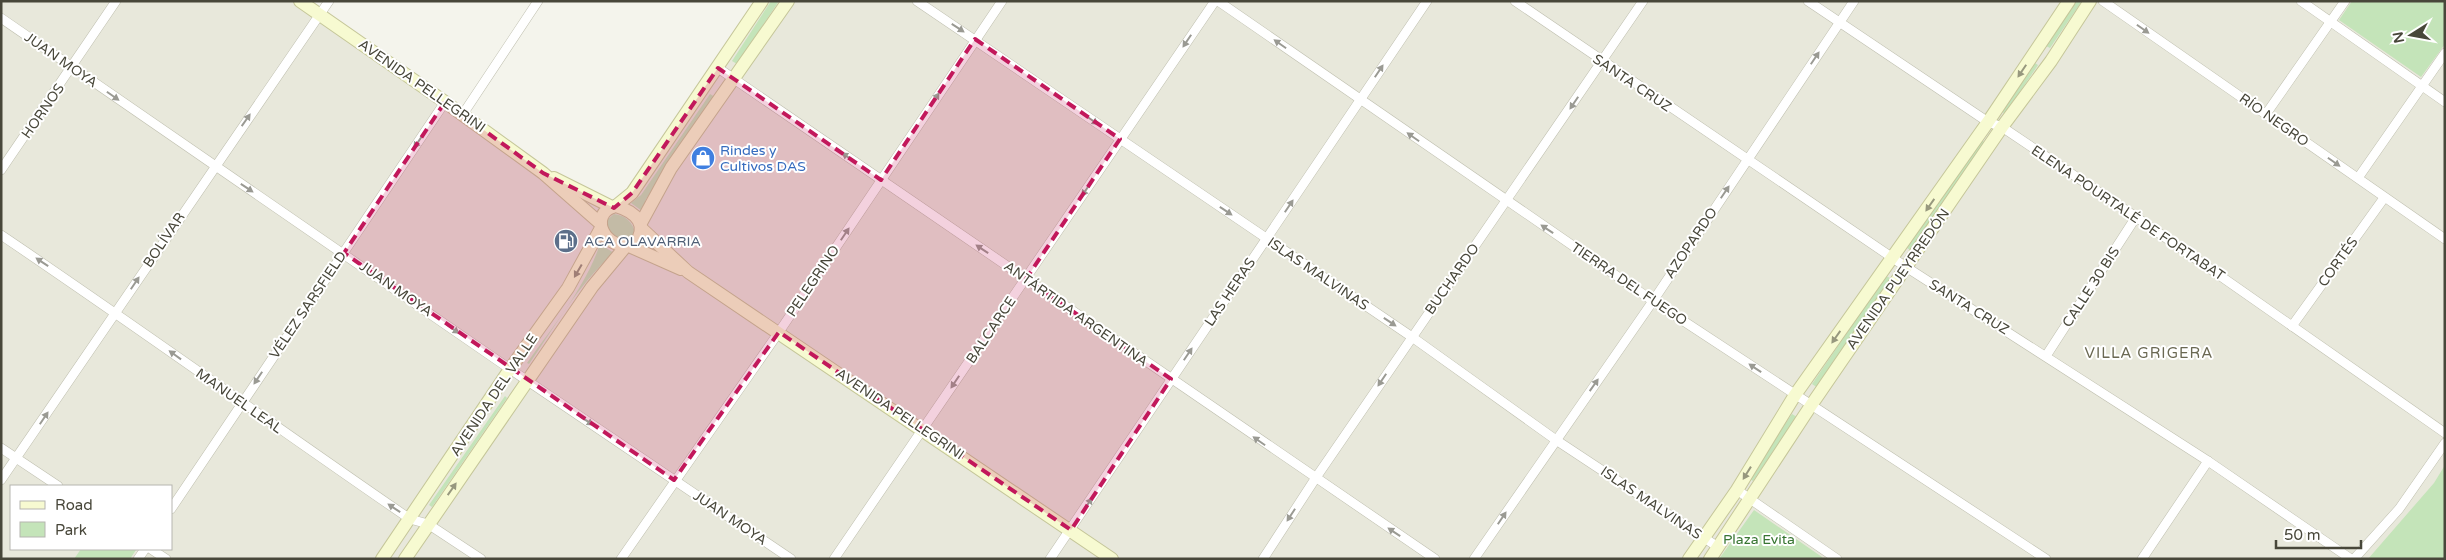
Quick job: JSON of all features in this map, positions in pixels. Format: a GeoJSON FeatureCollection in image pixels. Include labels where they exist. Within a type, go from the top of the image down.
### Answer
{"type":"FeatureCollection","features":[{"type":"Feature","properties":{"kind":"main road","name":"AVENIDA PELLEGRINI"},"geometry":{"type":"LineString","coordinates":[[300,1],[463,114],[543,173],[601,226]]}},
{"type":"Feature","properties":{"kind":"main road"},"geometry":{"type":"LineString","coordinates":[[762,1],[632,193],[605,212],[601,226],[609,240],[627,246],[635,244],[671,168],[735,80],[788,1]]}},
{"type":"Feature","properties":{"kind":"main road","name":"AVENIDA PUEYRREDÓN"},"geometry":{"type":"LineString","coordinates":[[1689,559],[1737,490],[1795,395],[1988,122],[2069,1]]}},
{"type":"Feature","properties":{"kind":"main road","name":"AVENIDA PUEYRREDÓN"},"geometry":{"type":"LineString","coordinates":[[1710,559],[1812,404],[2002,127],[2051,61],[2090,1]]}},
{"type":"Feature","properties":{"kind":"main road"},"geometry":{"type":"LineString","coordinates":[[2036,51],[2051,61]]}},
{"type":"Feature","properties":{"kind":"main road","name":"AVENIDA PELLEGRINI"},"geometry":{"type":"LineString","coordinates":[[543,173],[614,207]]}},
{"type":"Feature","properties":{"kind":"main road"},"geometry":{"type":"LineString","coordinates":[[614,207],[629,212],[642,226]]}},
{"type":"Feature","properties":{"kind":"main road","name":"AVENIDA DEL VALLE"},"geometry":{"type":"LineString","coordinates":[[382,559],[510,369],[568,288],[601,226]]}},
{"type":"Feature","properties":{"kind":"main road","name":"AVENIDA PELLEGRINI"},"geometry":{"type":"LineString","coordinates":[[642,226],[688,272]]}},
{"type":"Feature","properties":{"kind":"main road","name":"AVENIDA PELLEGRINI"},"geometry":{"type":"LineString","coordinates":[[627,246],[688,272],[1112,559]]}},
{"type":"Feature","properties":{"kind":"main road","name":"AVENIDA DEL VALLE"},"geometry":{"type":"LineString","coordinates":[[405,559],[592,287],[627,246]]}},
{"type":"Feature","properties":{"kind":"street","name":"HORNOS"},"geometry":{"type":"LineString","coordinates":[[1,170],[73,68],[116,1]]}},
{"type":"Feature","properties":{"kind":"street","name":"BOLÍVAR"},"geometry":{"type":"LineString","coordinates":[[1,480],[329,1]]}},
{"type":"Feature","properties":{"kind":"street"},"geometry":{"type":"LineString","coordinates":[[463,114],[538,1]]}},
{"type":"Feature","properties":{"kind":"street","name":"ISLAS MALVINAS"},"geometry":{"type":"LineString","coordinates":[[917,1],[1412,337],[1556,440],[1718,547]]}},
{"type":"Feature","properties":{"kind":"street","name":"PELEGRINO"},"geometry":{"type":"LineString","coordinates":[[621,559],[674,480],[779,332],[1002,1]]}},
{"type":"Feature","properties":{"kind":"street","name":"TIERRA DEL FUEGO"},"geometry":{"type":"LineString","coordinates":[[1216,1],[1652,301],[2046,559]]}},
{"type":"Feature","properties":{"kind":"street","name":"BALCARCE"},"geometry":{"type":"LineString","coordinates":[[834,559],[1216,1]]}},
{"type":"Feature","properties":{"kind":"street","name":"LAS HERAS"},"geometry":{"type":"LineString","coordinates":[[1050,559],[1427,1]]}},
{"type":"Feature","properties":{"kind":"street","name":"SANTA CRUZ"},"geometry":{"type":"LineString","coordinates":[[1514,1],[1892,258],[2208,461],[2353,559]]}},
{"type":"Feature","properties":{"kind":"street","name":"BUCHARDO"},"geometry":{"type":"LineString","coordinates":[[1263,559],[1315,479],[1643,1]]}},
{"type":"Feature","properties":{"kind":"street","name":"ELENA POURTALÉ DE FORTABAT"},"geometry":{"type":"LineString","coordinates":[[1808,1],[1988,122],[2002,127],[2136,217],[2445,432]]}},
{"type":"Feature","properties":{"kind":"street","name":"AZOPARDO"},"geometry":{"type":"LineString","coordinates":[[1474,559],[1652,301],[1854,1]]}},
{"type":"Feature","properties":{"kind":"street","name":"RÍO NEGRO"},"geometry":{"type":"LineString","coordinates":[[2103,1],[2445,239]]}},
{"type":"Feature","properties":{"kind":"street"},"geometry":{"type":"LineString","coordinates":[[2301,1],[2445,102]]}},
{"type":"Feature","properties":{"kind":"street"},"geometry":{"type":"LineString","coordinates":[[2266,114],[2345,1]]}},
{"type":"Feature","properties":{"kind":"street","name":"JUAN MOYA"},"geometry":{"type":"LineString","coordinates":[[1,18],[510,369],[791,559]]}},
{"type":"Feature","properties":{"kind":"street"},"geometry":{"type":"LineString","coordinates":[[2358,178],[2445,53]]}},
{"type":"Feature","properties":{"kind":"street","name":"ANTÁRTIDA ARGENTINA"},"geometry":{"type":"LineString","coordinates":[[718,68],[1434,559]]}},
{"type":"Feature","properties":{"kind":"street","name":"VÉLEZ SARSFIELD"},"geometry":{"type":"LineString","coordinates":[[172,507],[445,102]]}},
{"type":"Feature","properties":{"kind":"street","name":"CORTÉS"},"geometry":{"type":"LineString","coordinates":[[2292,326],[2384,198]]}},
{"type":"Feature","properties":{"kind":"street","name":"CALLE 30 BIS"},"geometry":{"type":"LineString","coordinates":[[2046,356],[2136,217]]}},
{"type":"Feature","properties":{"kind":"street","name":"MANUEL LEAL"},"geometry":{"type":"LineString","coordinates":[[1,234],[116,312],[241,403],[410,519],[428,524],[481,559]]}},
{"type":"Feature","properties":{"kind":"street"},"geometry":{"type":"LineString","coordinates":[[2353,559],[2399,509],[2445,443]]}},
{"type":"Feature","properties":{"kind":"street"},"geometry":{"type":"LineString","coordinates":[[1,448],[56,485]]}},
{"type":"Feature","properties":{"kind":"street"},"geometry":{"type":"LineString","coordinates":[[2142,559],[2208,461]]}},
{"type":"Feature","properties":{"kind":"street"},"geometry":{"type":"LineString","coordinates":[[1737,490],[1836,558]]}},
{"type":"Feature","properties":{"kind":"street"},"geometry":{"type":"LineString","coordinates":[[153,550],[166,559]]}},
{"type":"Feature","properties":{"kind":"highlighted area"},"geometry":{"type":"Polygon","coordinates":[[[975,39],[1120,139],[1026,279],[1171,379],[1071,530],[779,332],[674,480],[344,253],[445,102],[543,173],[614,208],[632,193],[718,68],[881,180],[975,39]]]}},
{"type":"Feature","properties":{"kind":"shaded area"},"geometry":{"type":"Polygon","coordinates":[[[1,1],[300,1],[543,173],[616,206],[762,1],[2445,1],[2445,559],[1,559],[1,1]]]}},
{"type":"Feature","properties":{"kind":"green space"},"geometry":{"type":"Polygon","coordinates":[[[771,1],[779,1],[737,64],[732,61],[771,1]]]}},
{"type":"Feature","properties":{"kind":"green space"},"geometry":{"type":"Polygon","coordinates":[[[2074,1],[2082,1],[2050,48],[2044,45],[2074,1]]]}},
{"type":"Feature","properties":{"kind":"green space"},"geometry":{"type":"Polygon","coordinates":[[[2352,1],[2445,1],[2445,44],[2421,77],[2339,20],[2352,1]]]}},
{"type":"Feature","properties":{"kind":"green space"},"geometry":{"type":"Polygon","coordinates":[[[2033,62],[2038,65],[2005,114],[2000,110],[2033,62]]]}},
{"type":"Feature","properties":{"kind":"green space"},"geometry":{"type":"Polygon","coordinates":[[[710,94],[715,97],[646,199],[642,211],[631,203],[641,195],[710,94]]]}},
{"type":"Feature","properties":{"kind":"green space"},"geometry":{"type":"Polygon","coordinates":[[[1981,140],[1986,143],[1912,251],[1907,248],[1981,140]]]}},
{"type":"Feature","properties":{"kind":"green space"},"geometry":{"type":"Polygon","coordinates":[[[614,214],[625,218],[633,226],[635,234],[629,241],[617,239],[607,230],[607,220],[614,214]]]}},
{"type":"Feature","properties":{"kind":"green space"},"geometry":{"type":"Polygon","coordinates":[[[600,244],[614,253],[590,278],[529,364],[527,363],[577,291],[594,260],[600,244]]]}},
{"type":"Feature","properties":{"kind":"green space"},"geometry":{"type":"Polygon","coordinates":[[[1886,276],[1892,279],[1818,388],[1812,384],[1886,276]]]}},
{"type":"Feature","properties":{"kind":"green space"},"geometry":{"type":"Polygon","coordinates":[[[505,396],[507,398],[432,507],[429,505],[505,396]]]}},
{"type":"Feature","properties":{"kind":"green space"},"geometry":{"type":"Polygon","coordinates":[[[1792,414],[1797,417],[1753,481],[1748,478],[1792,414]]]}},
{"type":"Feature","properties":{"kind":"green space"},"geometry":{"type":"Polygon","coordinates":[[[2445,465],[2445,559],[2368,559],[2434,483],[2445,465]]]}},
{"type":"Feature","properties":{"kind":"green space","name":"Plaza Evita"},"geometry":{"type":"Polygon","coordinates":[[[1754,510],[1822,557],[1823,559],[1719,559],[1754,510]]]}},
{"type":"Feature","properties":{"kind":"green space"},"geometry":{"type":"Polygon","coordinates":[[[80,550],[136,550],[130,559],[74,559],[80,550]]]}},
{"type":"Feature","properties":{"kind":"place","name":"Rindes y Cultivos DAS"},"geometry":{"type":"Point","coordinates":[703,158]}},
{"type":"Feature","properties":{"kind":"place","name":"ACA OLAVARRIA"},"geometry":{"type":"Point","coordinates":[566,241]}},
{"type":"Feature","properties":{"kind":"district","name":"VILLA GRIGERA"},"geometry":{"type":"Point","coordinates":[2149,353]}}]}
